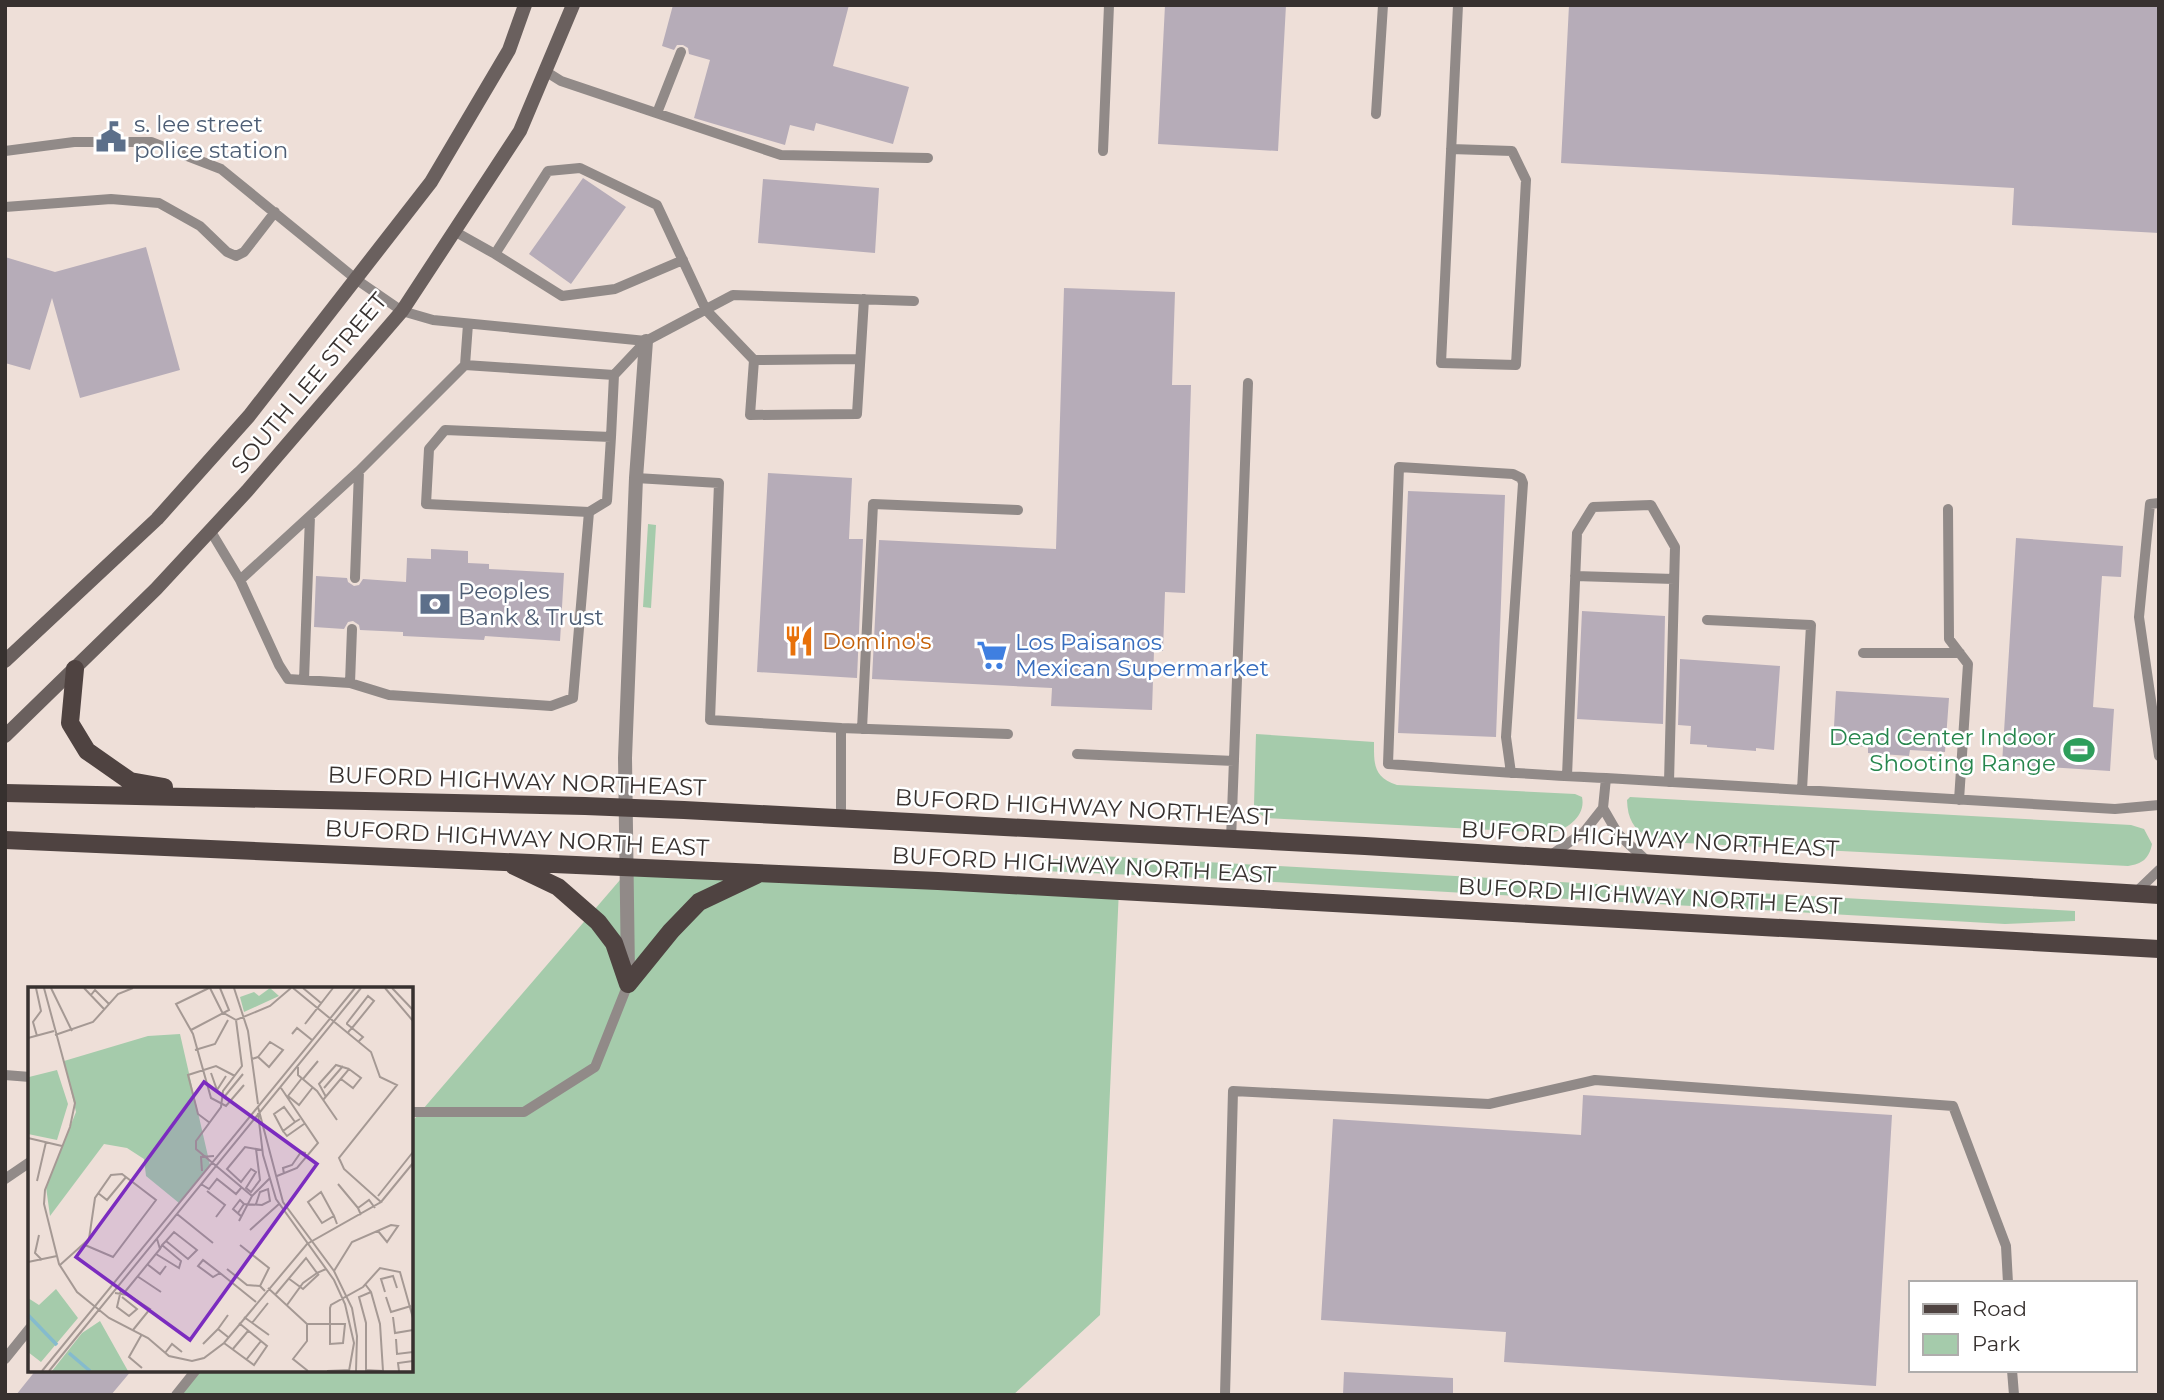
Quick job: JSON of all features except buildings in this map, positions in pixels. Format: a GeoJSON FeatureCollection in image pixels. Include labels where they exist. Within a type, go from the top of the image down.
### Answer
{"type":"FeatureCollection","features":[{"type":"Feature","properties":{"kind":"main road","name":"SOUTH LEE STREET"},"geometry":{"type":"LineString","coordinates":[[5,661],[157,519],[249,416],[357,280],[431,182],[509,50],[525,5]]}},
{"type":"Feature","properties":{"kind":"main road","name":"SOUTH LEE STREET"},"geometry":{"type":"LineString","coordinates":[[5,736],[156,589],[247,491],[402,311],[520,131],[573,5]]}},
{"type":"Feature","properties":{"kind":"main road"},"geometry":{"type":"LineString","coordinates":[[75,669],[69,723],[87,751],[130,781],[209,796]]}},
{"type":"Feature","properties":{"kind":"main road","name":"BUFORD HIGHWAY NORTHEAST"},"geometry":{"type":"LineString","coordinates":[[5,793],[585,806],[1548,857],[2159,895]]}},
{"type":"Feature","properties":{"kind":"main road","name":"BUFORD HIGHWAY NORTH EAST"},"geometry":{"type":"LineString","coordinates":[[5,840],[966,882],[2159,949]]}},
{"type":"Feature","properties":{"kind":"main road"},"geometry":{"type":"LineString","coordinates":[[506,862],[558,887],[598,922],[614,943],[628,984]]}},
{"type":"Feature","properties":{"kind":"main road"},"geometry":{"type":"LineString","coordinates":[[628,984],[671,931],[699,902],[759,873]]}},
{"type":"Feature","properties":{"kind":"street"},"geometry":{"type":"LineString","coordinates":[[628,984],[625,758],[636,478],[646,341]]}},
{"type":"Feature","properties":{"kind":"lane"},"geometry":{"type":"LineString","coordinates":[[1103,150],[1108,5]]}},
{"type":"Feature","properties":{"kind":"lane"},"geometry":{"type":"LineString","coordinates":[[1376,114],[1383,5]]}},
{"type":"Feature","properties":{"kind":"lane"},"geometry":{"type":"LineString","coordinates":[[1451,149],[1512,151],[1526,180],[1516,365],[1441,363],[1451,149],[1458,5]]}},
{"type":"Feature","properties":{"kind":"lane"},"geometry":{"type":"LineString","coordinates":[[657,113],[681,52]]}},
{"type":"Feature","properties":{"kind":"lane"},"geometry":{"type":"LineString","coordinates":[[545,71],[561,80],[781,155],[928,158]]}},
{"type":"Feature","properties":{"kind":"lane"},"geometry":{"type":"LineString","coordinates":[[5,151],[74,142],[151,142],[221,169],[357,280],[402,311],[433,320],[646,341]]}},
{"type":"Feature","properties":{"kind":"lane"},"geometry":{"type":"LineString","coordinates":[[495,254],[548,171],[580,168],[657,205],[706,310],[754,360],[860,359]]}},
{"type":"Feature","properties":{"kind":"lane"},"geometry":{"type":"LineString","coordinates":[[5,207],[111,199],[159,203],[200,226],[227,252],[236,256],[244,252],[275,212]]}},
{"type":"Feature","properties":{"kind":"lane"},"geometry":{"type":"LineString","coordinates":[[454,230],[562,296],[615,289],[683,260]]}},
{"type":"Feature","properties":{"kind":"lane"},"geometry":{"type":"LineString","coordinates":[[611,437],[445,430],[429,449],[426,504],[589,512],[607,501],[611,437],[614,375],[646,341],[733,295],[914,300]]}},
{"type":"Feature","properties":{"kind":"lane"},"geometry":{"type":"LineString","coordinates":[[754,360],[750,415],[857,414],[864,299]]}},
{"type":"Feature","properties":{"kind":"lane"},"geometry":{"type":"LineString","coordinates":[[240,580],[359,471],[466,365],[468,324]]}},
{"type":"Feature","properties":{"kind":"lane"},"geometry":{"type":"LineString","coordinates":[[466,365],[614,375]]}},
{"type":"Feature","properties":{"kind":"lane"},"geometry":{"type":"LineString","coordinates":[[1231,840],[1248,383]]}},
{"type":"Feature","properties":{"kind":"lane"},"geometry":{"type":"LineString","coordinates":[[1511,772],[1506,737],[1521,478],[1513,474],[1399,467],[1388,764],[1567,776],[2115,809],[2159,806]]}},
{"type":"Feature","properties":{"kind":"lane"},"geometry":{"type":"LineString","coordinates":[[355,579],[359,471]]}},
{"type":"Feature","properties":{"kind":"lane"},"geometry":{"type":"LineString","coordinates":[[636,478],[719,483],[710,720],[1008,734]]}},
{"type":"Feature","properties":{"kind":"lane"},"geometry":{"type":"LineString","coordinates":[[2159,503],[2150,504],[2139,617],[2159,756]]}},
{"type":"Feature","properties":{"kind":"lane"},"geometry":{"type":"LineString","coordinates":[[862,729],[873,504],[1018,510]]}},
{"type":"Feature","properties":{"kind":"lane"},"geometry":{"type":"LineString","coordinates":[[1567,776],[1577,533],[1593,507],[1651,505],[1675,547],[1669,782]]}},
{"type":"Feature","properties":{"kind":"lane"},"geometry":{"type":"LineString","coordinates":[[1948,509],[1949,639],[1968,664],[1959,800]]}},
{"type":"Feature","properties":{"kind":"lane"},"geometry":{"type":"LineString","coordinates":[[210,530],[240,580],[288,679],[350,683],[389,695],[551,706],[573,698],[589,512]]}},
{"type":"Feature","properties":{"kind":"lane"},"geometry":{"type":"LineString","coordinates":[[304,680],[310,516]]}},
{"type":"Feature","properties":{"kind":"lane"},"geometry":{"type":"LineString","coordinates":[[1575,576],[1674,579]]}},
{"type":"Feature","properties":{"kind":"lane"},"geometry":{"type":"LineString","coordinates":[[1707,620],[1811,625],[1802,790]]}},
{"type":"Feature","properties":{"kind":"lane"},"geometry":{"type":"LineString","coordinates":[[350,683],[352,629]]}},
{"type":"Feature","properties":{"kind":"lane"},"geometry":{"type":"LineString","coordinates":[[1863,653],[1960,653]]}},
{"type":"Feature","properties":{"kind":"lane"},"geometry":{"type":"LineString","coordinates":[[841,728],[841,819]]}},
{"type":"Feature","properties":{"kind":"lane"},"geometry":{"type":"LineString","coordinates":[[1077,754],[1234,761]]}},
{"type":"Feature","properties":{"kind":"lane"},"geometry":{"type":"LineString","coordinates":[[1548,857],[1584,832],[1603,808],[1606,778]]}},
{"type":"Feature","properties":{"kind":"lane"},"geometry":{"type":"LineString","coordinates":[[1603,808],[1618,834],[1648,863]]}},
{"type":"Feature","properties":{"kind":"lane"},"geometry":{"type":"LineString","coordinates":[[2134,894],[2159,870]]}},
{"type":"Feature","properties":{"kind":"lane"},"geometry":{"type":"LineString","coordinates":[[413,1112],[524,1112],[595,1067],[628,984]]}},
{"type":"Feature","properties":{"kind":"lane"},"geometry":{"type":"LineString","coordinates":[[5,1075],[28,1077]]}},
{"type":"Feature","properties":{"kind":"lane"},"geometry":{"type":"LineString","coordinates":[[1225,1395],[1233,1091],[1489,1104],[1595,1080],[1953,1106],[2006,1246],[2008,1281]]}},
{"type":"Feature","properties":{"kind":"lane"},"geometry":{"type":"LineString","coordinates":[[5,1180],[28,1163]]}},
{"type":"Feature","properties":{"kind":"lane"},"geometry":{"type":"LineString","coordinates":[[5,1359],[28,1330]]}},
{"type":"Feature","properties":{"kind":"lane"},"geometry":{"type":"LineString","coordinates":[[176,1395],[195,1372]]}},
{"type":"Feature","properties":{"kind":"lane"},"geometry":{"type":"LineString","coordinates":[[2012,1372],[2014,1395]]}},
{"type":"Feature","properties":{"kind":"green space"},"geometry":{"type":"Polygon","coordinates":[[[648,524],[656,525],[651,608],[643,607],[648,524]]]}},
{"type":"Feature","properties":{"kind":"green space"},"geometry":{"type":"Polygon","coordinates":[[[1256,734],[1374,742],[1376,769],[1383,778],[1397,785],[1575,794],[1582,797],[1583,804],[1574,821],[1551,833],[1266,818],[1257,812],[1254,805],[1256,734]]]}},
{"type":"Feature","properties":{"kind":"green space"},"geometry":{"type":"Polygon","coordinates":[[[1630,797],[2131,825],[2144,829],[2152,844],[2144,860],[2128,866],[1685,843],[1654,838],[1638,830],[1629,813],[1627,800],[1630,797]]]}},
{"type":"Feature","properties":{"kind":"green space"},"geometry":{"type":"Polygon","coordinates":[[[1101,856],[2075,911],[2075,921],[2005,924],[1043,871],[1045,860],[1101,856]]]}},
{"type":"Feature","properties":{"kind":"green space"},"geometry":{"type":"Polygon","coordinates":[[[638,859],[1119,889],[1100,1315],[1013,1395],[179,1395],[198,1372],[413,1372],[413,1121],[638,859]]]}},
{"type":"Feature","properties":{"kind":"place","name":"s. lee street police station"},"geometry":{"type":"Point","coordinates":[111,137]}},
{"type":"Feature","properties":{"kind":"place","name":"Peoples Bank & Trust"},"geometry":{"type":"Point","coordinates":[435,604]}},
{"type":"Feature","properties":{"kind":"place","name":"Domino's"},"geometry":{"type":"Point","coordinates":[799,641]}},
{"type":"Feature","properties":{"kind":"place","name":"Los Paisanos Mexican Supermarket"},"geometry":{"type":"Point","coordinates":[992,655]}},
{"type":"Feature","properties":{"kind":"place","name":"Dead Center Indoor Shooting Range"},"geometry":{"type":"Point","coordinates":[2079,750]}}]}
